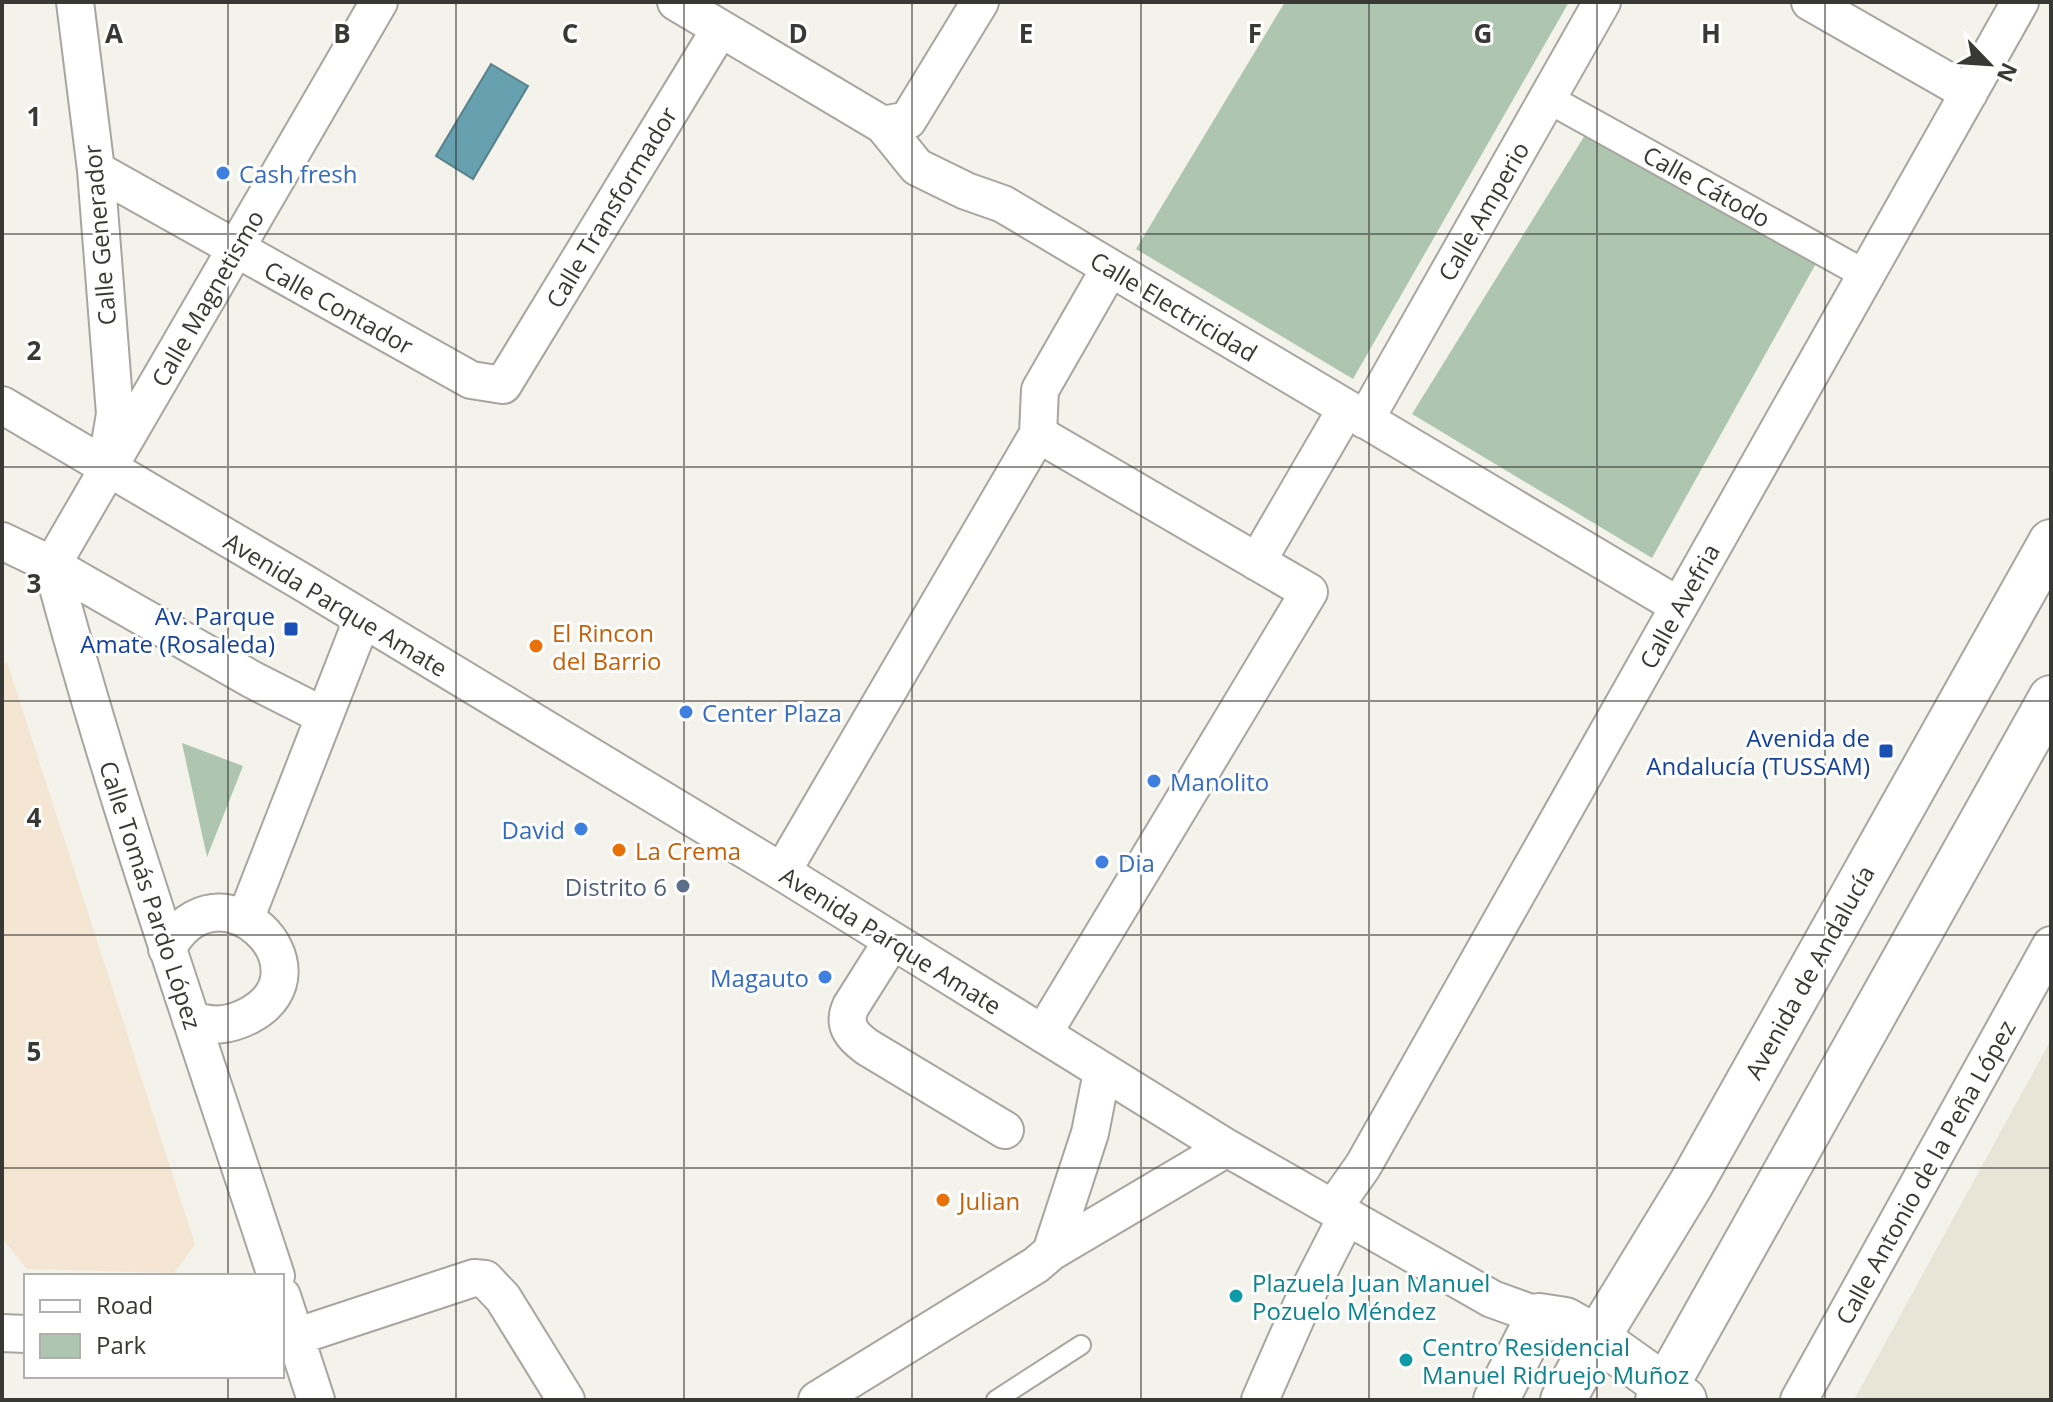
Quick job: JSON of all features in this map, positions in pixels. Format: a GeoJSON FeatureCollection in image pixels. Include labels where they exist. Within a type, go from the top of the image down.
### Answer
{"type":"FeatureCollection","features":[{"type":"Feature","properties":{"kind":"main road","name":"Avenida de Andalucía"},"geometry":{"type":"LineString","coordinates":[[1563,1400],[1691,1184],[2051,542]]}},
{"type":"Feature","properties":{"kind":"main road"},"geometry":{"type":"LineString","coordinates":[[1500,1392],[1539,1316],[1565,1320],[1597,1338],[1669,1395],[2051,698]]}},
{"type":"Feature","properties":{"kind":"street","name":"Calle Generador"},"geometry":{"type":"LineString","coordinates":[[75,2],[96,170],[115,414],[106,469]]}},
{"type":"Feature","properties":{"kind":"street","name":"Calle Magnetismo"},"geometry":{"type":"LineString","coordinates":[[52,565],[379,2]]}},
{"type":"Feature","properties":{"kind":"street","name":"Calle Electricidad"},"geometry":{"type":"LineString","coordinates":[[676,2],[883,125],[917,167],[966,191],[1003,204],[1679,606]]}},
{"type":"Feature","properties":{"kind":"street"},"geometry":{"type":"LineString","coordinates":[[883,125],[908,120],[980,2]]}},
{"type":"Feature","properties":{"kind":"street","name":"Calle Amperio"},"geometry":{"type":"LineString","coordinates":[[1257,562],[1356,414],[1602,2]]}},
{"type":"Feature","properties":{"kind":"street"},"geometry":{"type":"LineString","coordinates":[[1810,2],[1969,93]]}},
{"type":"Feature","properties":{"kind":"street","name":"Calle Avefria"},"geometry":{"type":"LineString","coordinates":[[1260,1400],[1363,1166],[2020,2]]}},
{"type":"Feature","properties":{"kind":"street","name":"Calle Transformador"},"geometry":{"type":"LineString","coordinates":[[503,385],[720,29]]}},
{"type":"Feature","properties":{"kind":"street","name":"Calle Cátodo"},"geometry":{"type":"LineString","coordinates":[[1547,98],[1866,275]]}},
{"type":"Feature","properties":{"kind":"street","name":"Calle Contador"},"geometry":{"type":"LineString","coordinates":[[96,170],[471,380],[503,385]]}},
{"type":"Feature","properties":{"kind":"street"},"geometry":{"type":"LineString","coordinates":[[782,872],[1038,434],[1040,390],[1110,268]]}},
{"type":"Feature","properties":{"kind":"street","name":"Avenida Parque Amate"},"geometry":{"type":"LineString","coordinates":[[2,405],[304,583],[782,872],[1227,1148],[1492,1299],[1539,1316]]}},
{"type":"Feature","properties":{"kind":"street"},"geometry":{"type":"LineString","coordinates":[[1038,434],[1309,592],[1043,1034]]}},
{"type":"Feature","properties":{"kind":"street"},"geometry":{"type":"LineString","coordinates":[[2,541],[52,565],[251,679],[324,716]]}},
{"type":"Feature","properties":{"kind":"street","name":"Calle Tomás Pardo López"},"geometry":{"type":"LineString","coordinates":[[52,565],[89,700],[167,949],[275,1274]]}},
{"type":"Feature","properties":{"kind":"street"},"geometry":{"type":"LineString","coordinates":[[246,917],[362,620]]}},
{"type":"Feature","properties":{"kind":"street"},"geometry":{"type":"LineString","coordinates":[[167,949],[178,929],[205,914],[224,912],[246,917],[270,940],[278,967],[277,990],[269,1002],[234,1023],[210,1025],[191,1020]]}},
{"type":"Feature","properties":{"kind":"street"},"geometry":{"type":"LineString","coordinates":[[892,941],[851,1006],[847,1015],[849,1029],[867,1047],[1005,1130]]}},
{"type":"Feature","properties":{"kind":"street","name":"Calle Antonio de la Peña López"},"geometry":{"type":"LineString","coordinates":[[1799,1400],[2051,945]]}},
{"type":"Feature","properties":{"kind":"street"},"geometry":{"type":"LineString","coordinates":[[1051,1252],[1090,1133],[1102,1072]]}},
{"type":"Feature","properties":{"kind":"street"},"geometry":{"type":"LineString","coordinates":[[840,1394],[1036,1265],[1051,1252],[1227,1148]]}},
{"type":"Feature","properties":{"kind":"street"},"geometry":{"type":"LineString","coordinates":[[289,1337],[474,1278],[485,1279],[503,1298],[566,1400]]}},
{"type":"Feature","properties":{"kind":"street"},"geometry":{"type":"LineString","coordinates":[[1492,1299],[1512,1331],[1500,1392]]}},
{"type":"Feature","properties":{"kind":"street"},"geometry":{"type":"LineString","coordinates":[[284,1308],[289,1337],[316,1400]]}},
{"type":"Feature","properties":{"kind":"street"},"geometry":{"type":"LineString","coordinates":[[2,1333],[24,1334]]}},
{"type":"Feature","properties":{"kind":"lane"},"geometry":{"type":"LineString","coordinates":[[996,1400],[1081,1345]]}},
{"type":"Feature","properties":{"kind":"shaded area"},"geometry":{"type":"Polygon","coordinates":[[[7,662],[195,1244],[174,1273],[27,1269],[2,1238],[2,664],[7,662]]]}},
{"type":"Feature","properties":{"kind":"shaded area"},"geometry":{"type":"Polygon","coordinates":[[[2051,1040],[2051,1400],[1854,1400],[2051,1040]]]}},
{"type":"Feature","properties":{"kind":"green space"},"geometry":{"type":"Polygon","coordinates":[[[1285,2],[1569,2],[1353,379],[1136,249],[1285,2]]]}},
{"type":"Feature","properties":{"kind":"green space"},"geometry":{"type":"Polygon","coordinates":[[[1600,111],[1829,240],[1652,558],[1412,414],[1600,111]]]}},
{"type":"Feature","properties":{"kind":"green space"},"geometry":{"type":"Polygon","coordinates":[[[182,743],[243,766],[207,857],[182,743]]]}},
{"type":"Feature","properties":{"kind":"water"},"geometry":{"type":"Polygon","coordinates":[[[491,64],[528,86],[473,179],[436,156],[491,64]]]}},
{"type":"Feature","properties":{"kind":"place","name":"Cash fresh"},"geometry":{"type":"Point","coordinates":[223,173]}},
{"type":"Feature","properties":{"kind":"place","name":"Av. Parque Amate (Rosaleda)"},"geometry":{"type":"Point","coordinates":[291,629]}},
{"type":"Feature","properties":{"kind":"place","name":"El Rincon del Barrio"},"geometry":{"type":"Point","coordinates":[536,646]}},
{"type":"Feature","properties":{"kind":"place","name":"Center Plaza"},"geometry":{"type":"Point","coordinates":[686,712]}},
{"type":"Feature","properties":{"kind":"place","name":"Avenida de Andalucía (TUSSAM)"},"geometry":{"type":"Point","coordinates":[1886,751]}},
{"type":"Feature","properties":{"kind":"place","name":"Manolito"},"geometry":{"type":"Point","coordinates":[1154,781]}},
{"type":"Feature","properties":{"kind":"place","name":"David"},"geometry":{"type":"Point","coordinates":[581,829]}},
{"type":"Feature","properties":{"kind":"place","name":"La Crema"},"geometry":{"type":"Point","coordinates":[619,850]}},
{"type":"Feature","properties":{"kind":"place","name":"Dia"},"geometry":{"type":"Point","coordinates":[1102,862]}},
{"type":"Feature","properties":{"kind":"place","name":"Distrito 6"},"geometry":{"type":"Point","coordinates":[683,886]}},
{"type":"Feature","properties":{"kind":"place","name":"Magauto"},"geometry":{"type":"Point","coordinates":[825,977]}},
{"type":"Feature","properties":{"kind":"place","name":"Julian"},"geometry":{"type":"Point","coordinates":[943,1200]}},
{"type":"Feature","properties":{"kind":"place","name":"Plazuela Juan Manuel Pozuelo Méndez"},"geometry":{"type":"Point","coordinates":[1236,1296]}},
{"type":"Feature","properties":{"kind":"place","name":"Centro Residencial Manuel Ridruejo Muñoz"},"geometry":{"type":"Point","coordinates":[1406,1360]}}]}
